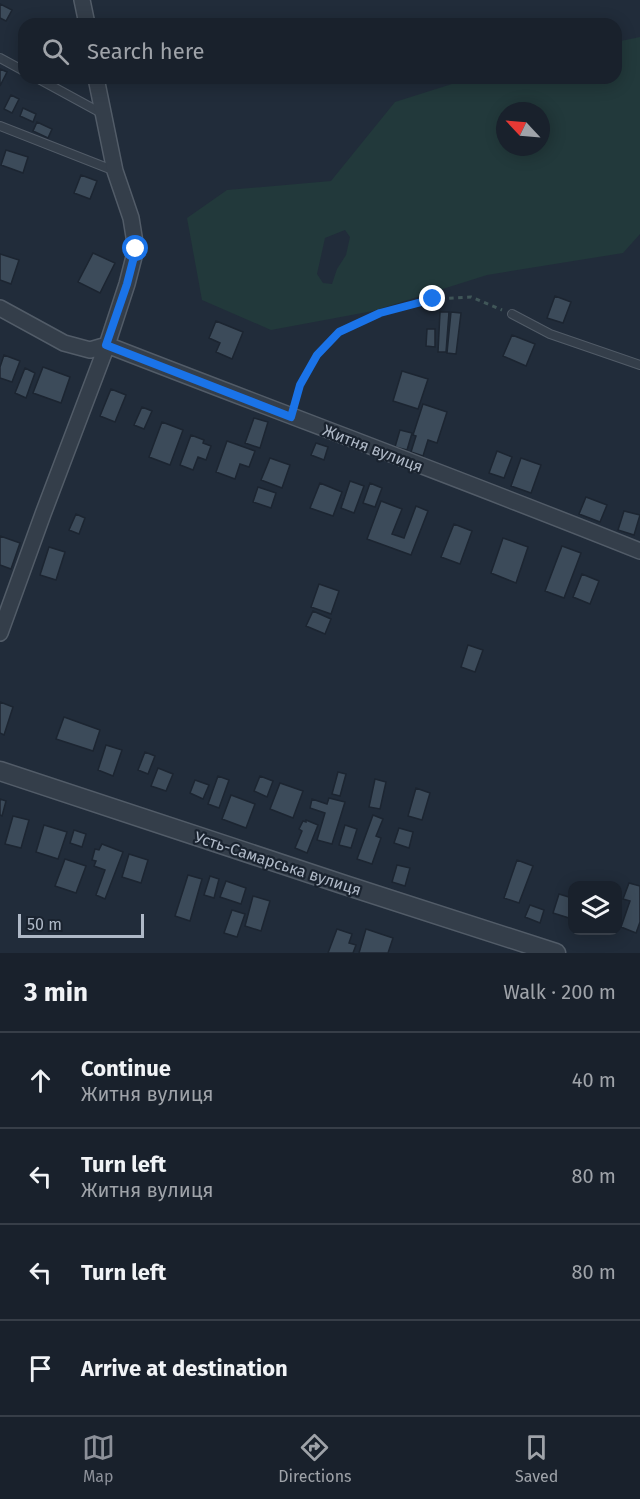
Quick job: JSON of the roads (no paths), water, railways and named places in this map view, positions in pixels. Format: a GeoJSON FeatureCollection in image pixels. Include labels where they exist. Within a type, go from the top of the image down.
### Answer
{"type":"FeatureCollection","features":[{"type":"Feature","properties":{"kind":"street"},"geometry":{"type":"LineString","coordinates":[[82,0],[86,18]]}},
{"type":"Feature","properties":{"kind":"street"},"geometry":{"type":"LineString","coordinates":[[0,633],[106,345],[127,284],[136,249],[131,218],[115,171],[97,84]]}},
{"type":"Feature","properties":{"kind":"street","name":"Житня вулиця"},"geometry":{"type":"LineString","coordinates":[[0,308],[64,343],[90,350],[106,345],[640,551]]}},
{"type":"Feature","properties":{"kind":"street","name":"Усть-Самарська вулиця"},"geometry":{"type":"LineString","coordinates":[[0,771],[556,953]]}},
{"type":"Feature","properties":{"kind":"lane"},"geometry":{"type":"LineString","coordinates":[[0,58],[18,68]]}},
{"type":"Feature","properties":{"kind":"lane"},"geometry":{"type":"LineString","coordinates":[[48,84],[103,114]]}},
{"type":"Feature","properties":{"kind":"lane"},"geometry":{"type":"LineString","coordinates":[[0,126],[115,171]]}},
{"type":"Feature","properties":{"kind":"lane"},"geometry":{"type":"LineString","coordinates":[[512,314],[550,334],[640,365]]}}]}
